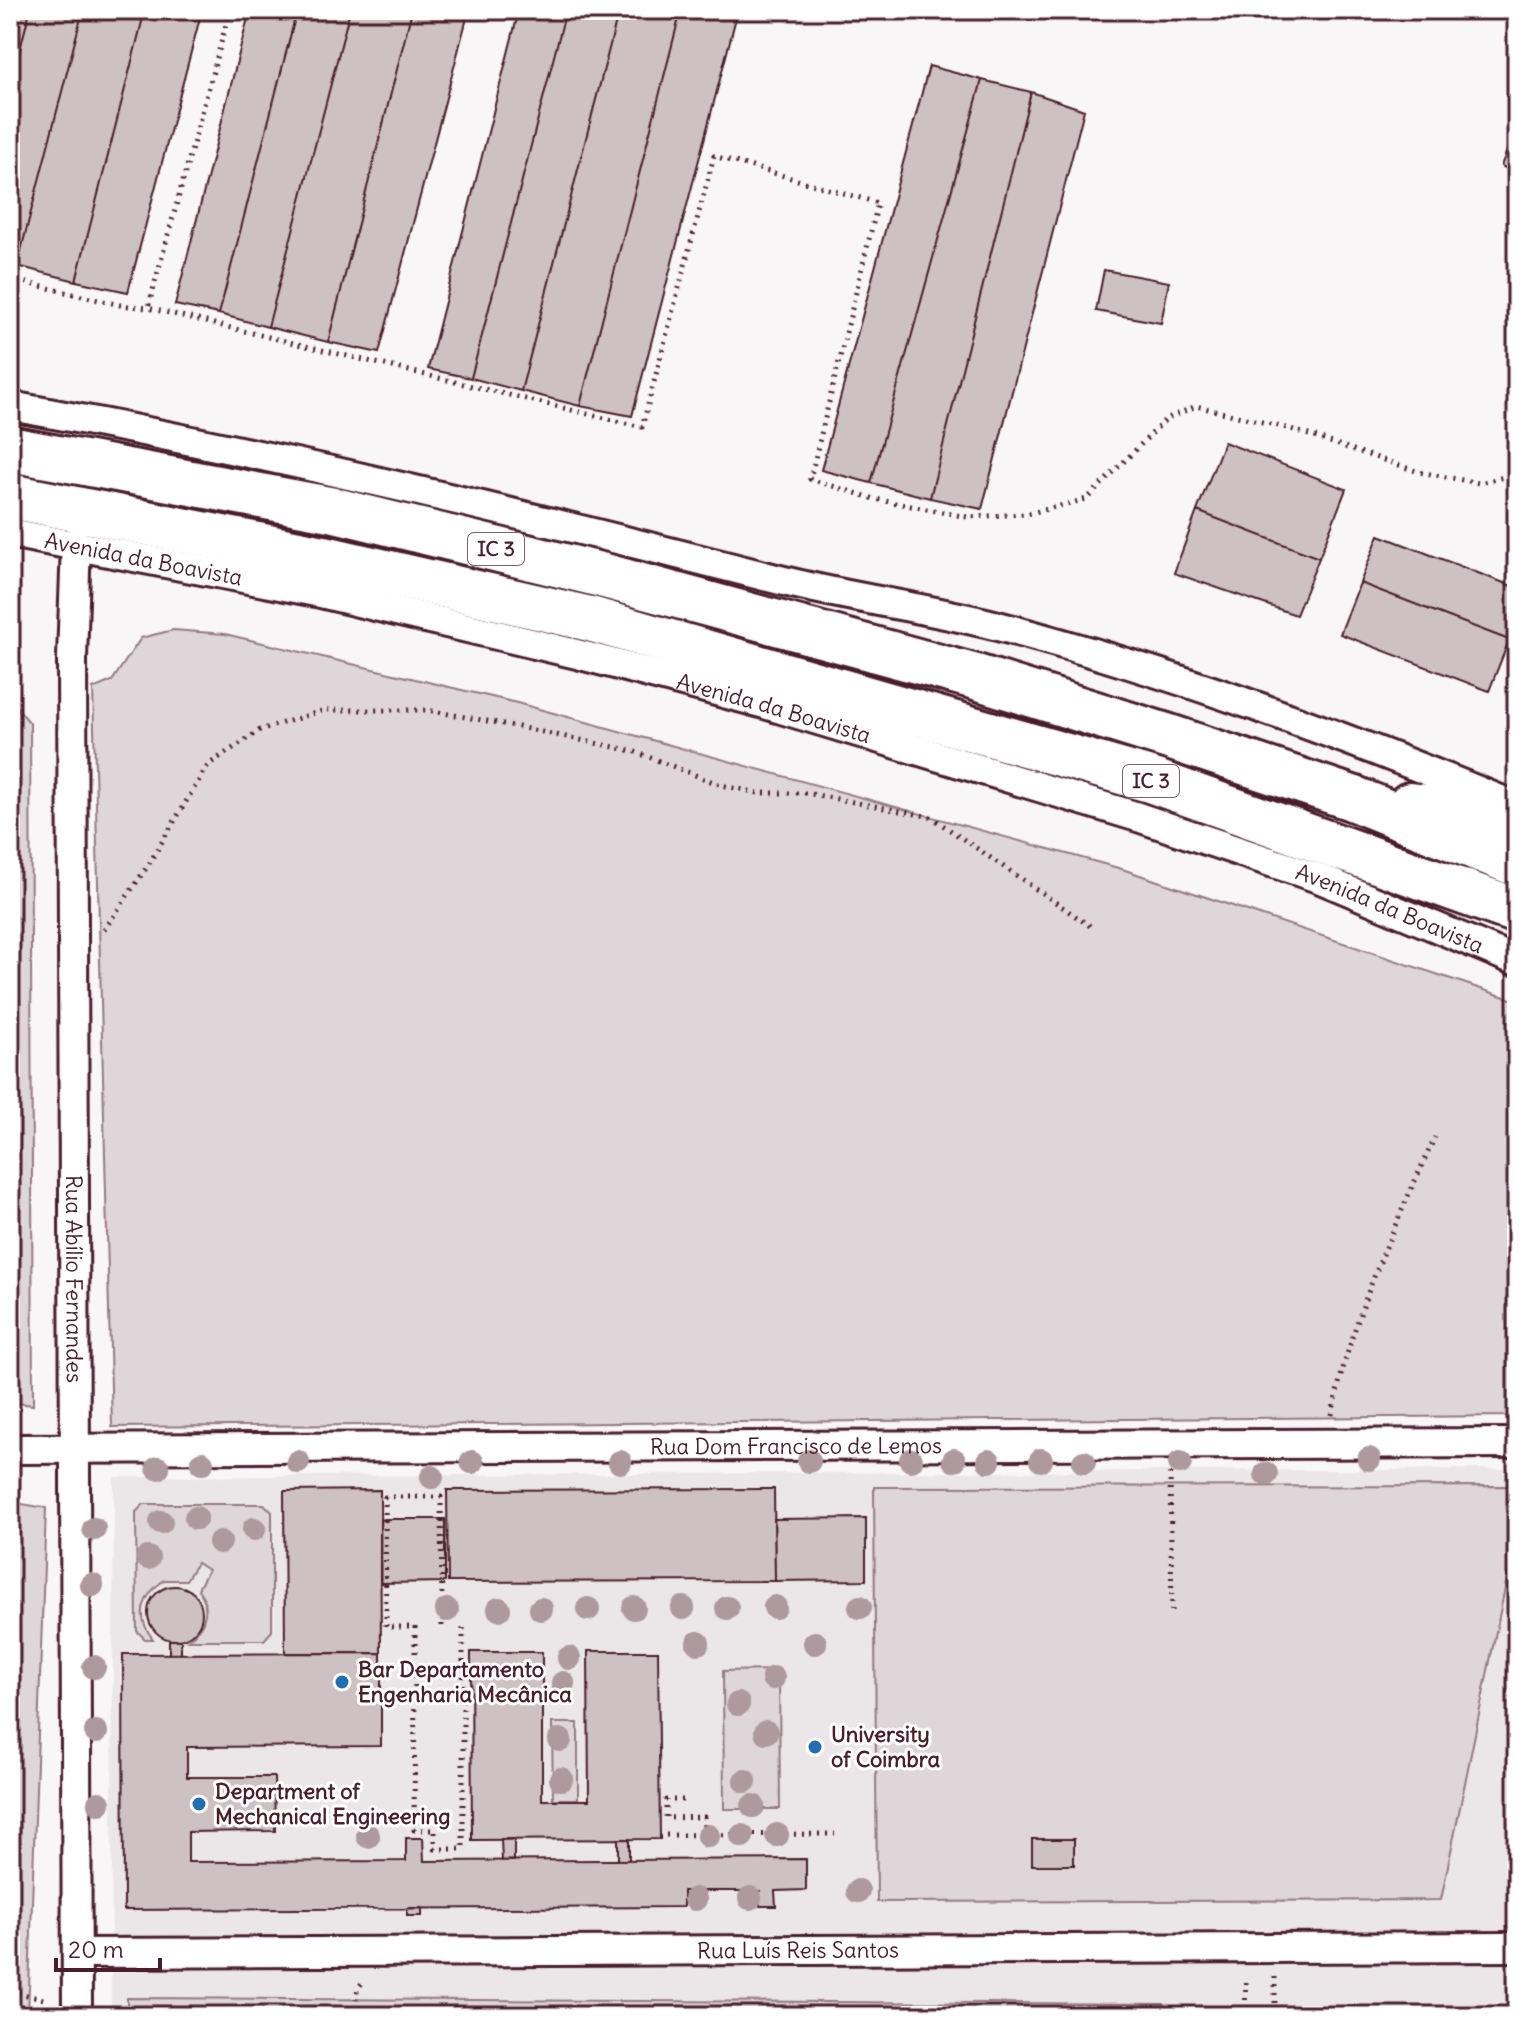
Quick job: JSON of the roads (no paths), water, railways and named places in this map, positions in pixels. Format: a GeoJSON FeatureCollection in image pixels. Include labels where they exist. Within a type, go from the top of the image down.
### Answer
{"type":"FeatureCollection","features":[{"type":"Feature","properties":{"kind":"highway","name":"IC 3"},"geometry":{"type":"LineString","coordinates":[[10,449],[335,510],[601,575],[976,677],[1352,798],[1517,864]]}},
{"type":"Feature","properties":{"kind":"highway","name":"Avenida da Boavista"},"geometry":{"type":"LineString","coordinates":[[10,496],[324,558],[590,619],[1150,780],[1517,911]]}},
{"type":"Feature","properties":{"kind":"highway"},"geometry":{"type":"LineString","coordinates":[[1352,798],[1474,812],[1516,811]]}},
{"type":"Feature","properties":{"kind":"highway"},"geometry":{"type":"LineString","coordinates":[[1336,846],[1396,888],[1517,943]]}},
{"type":"Feature","properties":{"kind":"street"},"geometry":{"type":"LineString","coordinates":[[10,406],[343,473],[800,585],[993,625],[1185,683],[1370,746],[1516,811]]}},
{"type":"Feature","properties":{"kind":"street","name":"Avenida da Boavista"},"geometry":{"type":"LineString","coordinates":[[10,533],[76,543],[316,592],[581,655],[765,704],[1321,879],[1517,961]]}},
{"type":"Feature","properties":{"kind":"street","name":"Rua Abílio Fernandes"},"geometry":{"type":"LineString","coordinates":[[76,543],[72,658],[77,2016]]}},
{"type":"Feature","properties":{"kind":"street","name":"Rua Dom Francisco de Lemos"},"geometry":{"type":"LineString","coordinates":[[10,1449],[1517,1443]]}},
{"type":"Feature","properties":{"kind":"street","name":"Rua Luís Reis Santos"},"geometry":{"type":"LineString","coordinates":[[78,1953],[1517,1947]]}},
{"type":"Feature","properties":{"kind":"place","name":"Bar Departamento Engenharia Mecânica"},"geometry":{"type":"Point","coordinates":[342,1682]}},
{"type":"Feature","properties":{"kind":"place","name":"University of Coimbra"},"geometry":{"type":"Point","coordinates":[815,1747]}},
{"type":"Feature","properties":{"kind":"place","name":"Department of Mechanical Engineering"},"geometry":{"type":"Point","coordinates":[199,1804]}}]}
